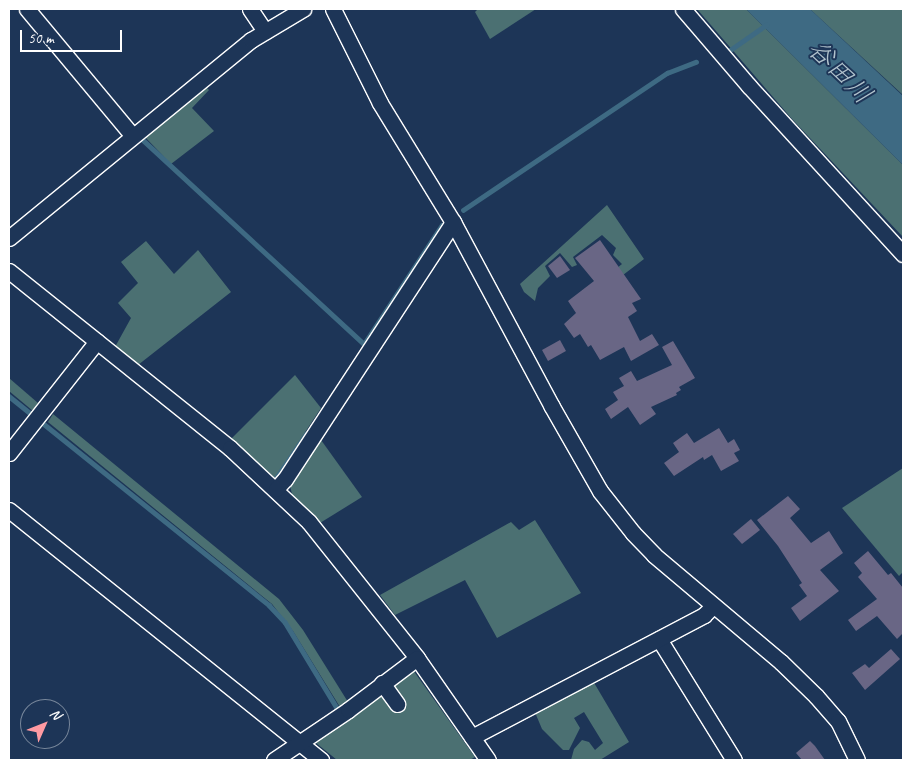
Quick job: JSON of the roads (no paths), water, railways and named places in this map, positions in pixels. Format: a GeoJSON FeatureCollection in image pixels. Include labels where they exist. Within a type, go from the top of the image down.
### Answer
{"type":"FeatureCollection","features":[{"type":"Feature","properties":{"kind":"street"},"geometry":{"type":"LineString","coordinates":[[28,9],[133,136]]}},
{"type":"Feature","properties":{"kind":"street"},"geometry":{"type":"LineString","coordinates":[[250,9],[265,31]]}},
{"type":"Feature","properties":{"kind":"street"},"geometry":{"type":"LineString","coordinates":[[9,238],[265,31],[303,9]]}},
{"type":"Feature","properties":{"kind":"street"},"geometry":{"type":"LineString","coordinates":[[333,9],[380,102],[453,222],[550,405],[600,490],[633,534],[654,555],[781,662],[816,696],[838,720],[857,760]]}},
{"type":"Feature","properties":{"kind":"street"},"geometry":{"type":"LineString","coordinates":[[683,9],[730,64],[903,254]]}},
{"type":"Feature","properties":{"kind":"street"},"geometry":{"type":"LineString","coordinates":[[276,488],[285,479],[453,222]]}},
{"type":"Feature","properties":{"kind":"street"},"geometry":{"type":"LineString","coordinates":[[9,271],[230,448],[276,488],[320,535],[417,658],[488,760]]}},
{"type":"Feature","properties":{"kind":"street"},"geometry":{"type":"LineString","coordinates":[[9,453],[97,341]]}},
{"type":"Feature","properties":{"kind":"street"},"geometry":{"type":"LineString","coordinates":[[9,510],[321,760]]}},
{"type":"Feature","properties":{"kind":"street"},"geometry":{"type":"LineString","coordinates":[[472,737],[704,615],[713,606]]}},
{"type":"Feature","properties":{"kind":"street"},"geometry":{"type":"LineString","coordinates":[[659,639],[734,760]]}},
{"type":"Feature","properties":{"kind":"street"},"geometry":{"type":"LineString","coordinates":[[274,760],[348,710],[417,658]]}},
{"type":"Feature","properties":{"kind":"street"},"geometry":{"type":"LineString","coordinates":[[382,683],[396,704]]}},
{"type":"Feature","properties":{"kind":"water","name":"谷田川"},"geometry":{"type":"Polygon","coordinates":[[[746,9],[810,9],[903,96],[903,165],[746,9]]]}},
{"type":"Feature","properties":{"kind":"waterway"},"geometry":{"type":"LineString","coordinates":[[730,50],[766,25]]}},
{"type":"Feature","properties":{"kind":"waterway"},"geometry":{"type":"LineString","coordinates":[[463,210],[667,73],[696,62]]}},
{"type":"Feature","properties":{"kind":"waterway"},"geometry":{"type":"LineString","coordinates":[[143,140],[364,344],[442,225]]}},
{"type":"Feature","properties":{"kind":"waterway"},"geometry":{"type":"LineString","coordinates":[[9,396],[30,413]]}},
{"type":"Feature","properties":{"kind":"waterway"},"geometry":{"type":"LineString","coordinates":[[44,424],[269,605],[285,622],[337,708]]}},
{"type":"Feature","properties":{"kind":"waterway"},"geometry":{"type":"LineString","coordinates":[[276,478],[306,434]]}}]}
